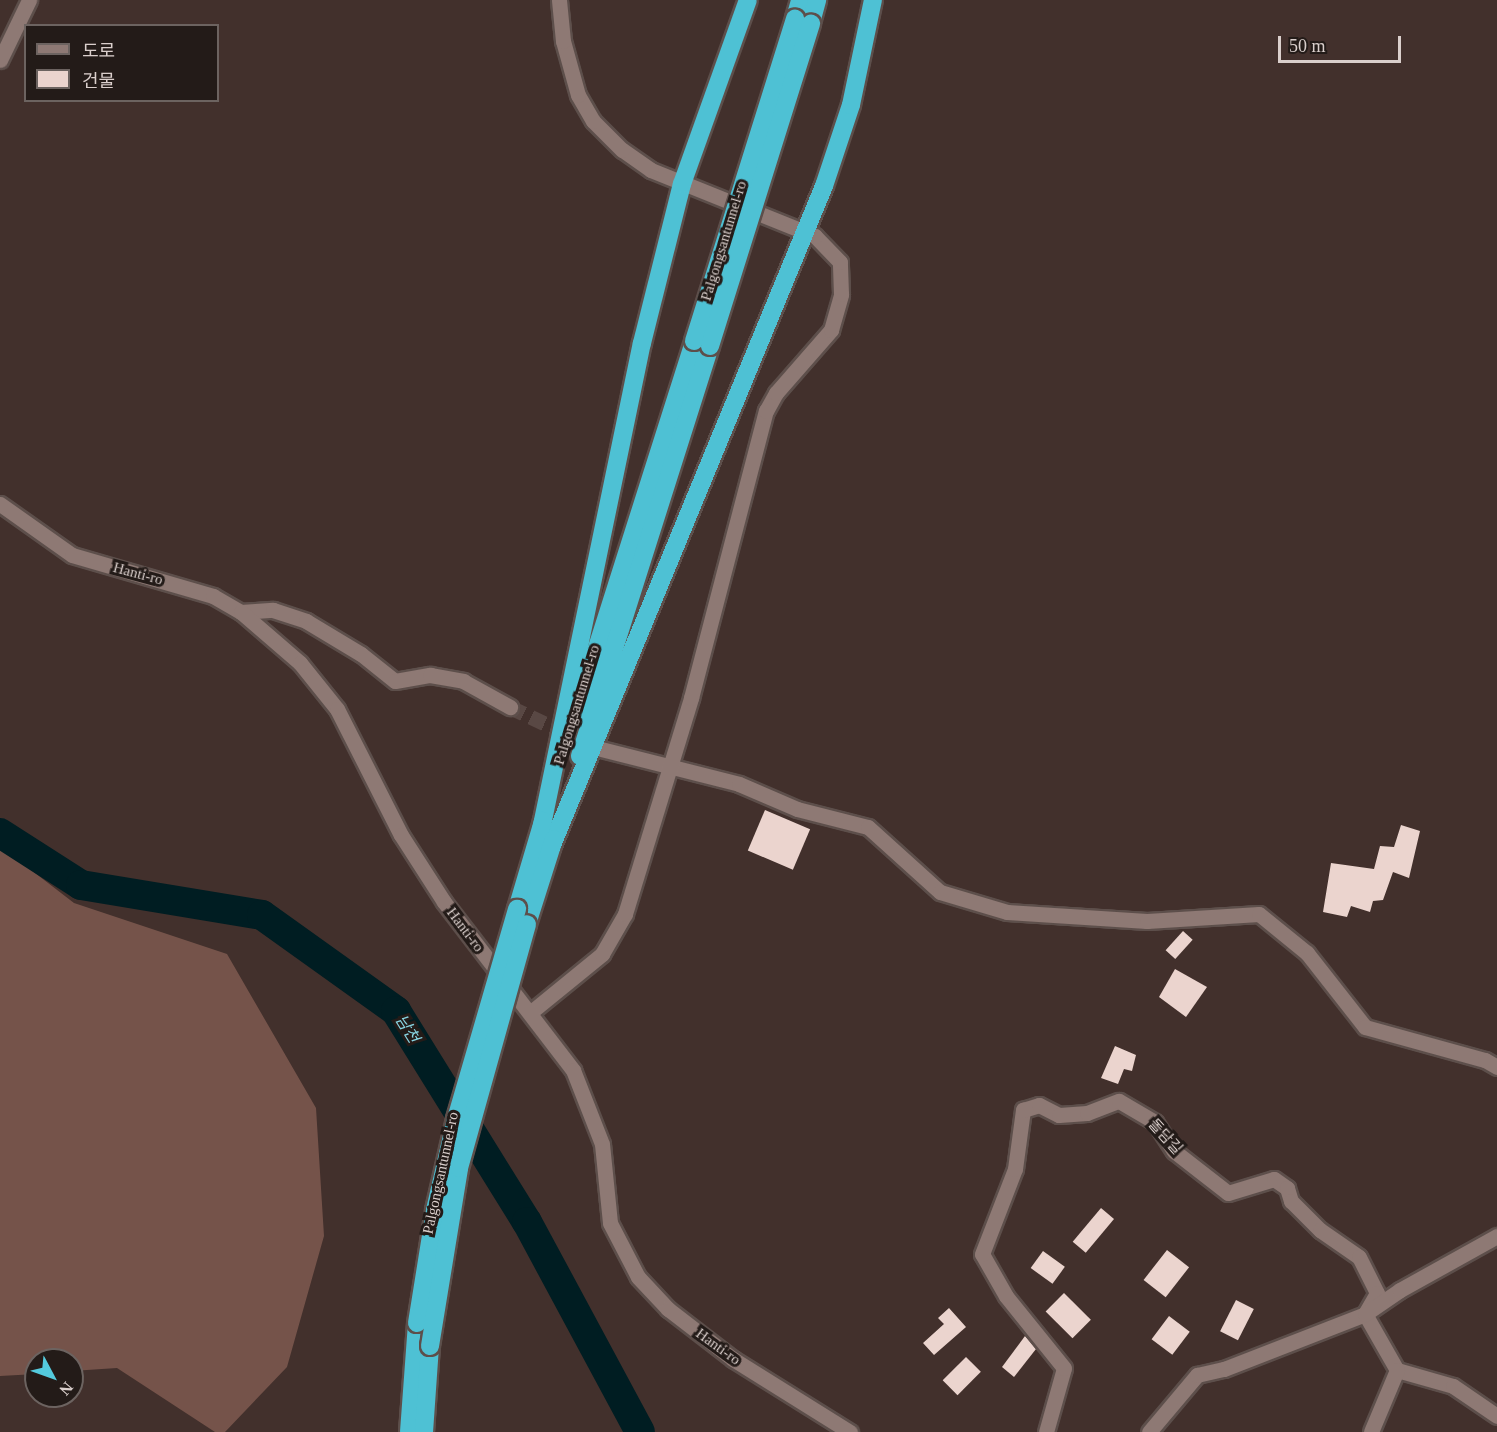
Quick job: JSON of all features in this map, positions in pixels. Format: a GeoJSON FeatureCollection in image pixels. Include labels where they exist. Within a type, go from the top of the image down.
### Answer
{"type":"FeatureCollection","features":[{"type":"Feature","properties":{"kind":"highway"},"geometry":{"type":"LineString","coordinates":[[541,830],[640,355],[682,184],[748,0]]}},
{"type":"Feature","properties":{"kind":"highway","name":"Palgongsantunnel-ro"},"geometry":{"type":"LineString","coordinates":[[800,0],[803,20]]}},
{"type":"Feature","properties":{"kind":"highway","name":"Palgongsantunnel-ro"},"geometry":{"type":"LineString","coordinates":[[409,1432],[417,1323],[433,1220],[453,1129],[522,916],[550,850],[702,343],[803,20],[818,0]]}},
{"type":"Feature","properties":{"kind":"highway"},"geometry":{"type":"LineString","coordinates":[[550,850],[805,230],[850,105],[873,0]]}},
{"type":"Feature","properties":{"kind":"highway","name":"Palgongsantunnel-ro"},"geometry":{"type":"LineString","coordinates":[[424,1432],[430,1347],[459,1168],[522,916],[541,830],[702,343]]}},
{"type":"Feature","properties":{"kind":"street"},"geometry":{"type":"LineString","coordinates":[[0,60],[29,0]]}},
{"type":"Feature","properties":{"kind":"street"},"geometry":{"type":"LineString","coordinates":[[531,1012],[602,954],[625,914],[691,698],[766,411],[786,381],[823,342],[839,312],[840,262],[828,247],[805,230],[682,184],[622,150],[593,121],[578,95],[563,40],[559,0]]}},
{"type":"Feature","properties":{"kind":"street","name":"Hanti-ro"},"geometry":{"type":"LineString","coordinates":[[0,504],[72,555],[213,596],[241,612],[300,663],[337,709],[424,873],[475,945],[531,1012],[573,1070],[595,1118],[603,1144],[610,1223],[638,1277],[668,1309],[733,1359],[850,1432]]}},
{"type":"Feature","properties":{"kind":"street"},"geometry":{"type":"LineString","coordinates":[[241,612],[273,610],[306,621],[361,654],[395,681],[430,675],[463,681],[510,707]]}},
{"type":"Feature","properties":{"kind":"street"},"geometry":{"type":"LineString","coordinates":[[602,750],[740,784],[798,809],[868,827],[940,892],[1008,912],[1147,921],[1259,914],[1307,953],[1365,1028],[1485,1060],[1497,1067]]}},
{"type":"Feature","properties":{"kind":"street","name":"돌담길"},"geometry":{"type":"LineString","coordinates":[[1046,1432],[1064,1368],[1006,1296],[982,1254],[1015,1168],[1023,1110],[1039,1105],[1059,1115],[1087,1113],[1119,1101],[1155,1122],[1174,1151],[1228,1193],[1274,1179],[1287,1188],[1291,1201],[1320,1230],[1359,1257],[1377,1293],[1365,1314]]}},
{"type":"Feature","properties":{"kind":"street"},"geometry":{"type":"LineString","coordinates":[[1149,1432],[1197,1375],[1224,1369],[1365,1314],[1400,1290],[1497,1236]]}},
{"type":"Feature","properties":{"kind":"street"},"geometry":{"type":"LineString","coordinates":[[1365,1314],[1397,1370],[1454,1386],[1497,1416]]}},
{"type":"Feature","properties":{"kind":"street"},"geometry":{"type":"LineString","coordinates":[[1371,1432],[1397,1370]]}},
{"type":"Feature","properties":{"kind":"shaded area"},"geometry":{"type":"Polygon","coordinates":[[[0,846],[74,903],[227,954],[316,1108],[324,1236],[287,1367],[225,1432],[215,1432],[117,1368],[84,1370],[84,1348],[24,1348],[24,1375],[0,1376],[0,846]]]}},
{"type":"Feature","properties":{"kind":"building"},"geometry":{"type":"Polygon","coordinates":[[[765,810],[810,829],[793,870],[748,851],[765,810]]]}},
{"type":"Feature","properties":{"kind":"building"},"geometry":{"type":"Polygon","coordinates":[[[1401,825],[1420,831],[1409,878],[1393,872],[1383,900],[1373,901],[1370,912],[1351,906],[1347,917],[1323,912],[1331,863],[1374,869],[1380,846],[1394,847],[1401,825]]]}},
{"type":"Feature","properties":{"kind":"building"},"geometry":{"type":"Polygon","coordinates":[[[1183,931],[1193,940],[1175,959],[1166,950],[1183,931]]]}},
{"type":"Feature","properties":{"kind":"building"},"geometry":{"type":"Polygon","coordinates":[[[1175,969],[1207,987],[1186,1017],[1159,997],[1175,969]]]}},
{"type":"Feature","properties":{"kind":"building"},"geometry":{"type":"Polygon","coordinates":[[[1115,1046],[1136,1055],[1132,1071],[1124,1069],[1118,1084],[1101,1078],[1115,1046]]]}},
{"type":"Feature","properties":{"kind":"building"},"geometry":{"type":"Polygon","coordinates":[[[1101,1208],[1114,1219],[1086,1253],[1073,1242],[1101,1208]]]}},
{"type":"Feature","properties":{"kind":"building"},"geometry":{"type":"Polygon","coordinates":[[[1167,1250],[1189,1267],[1166,1297],[1144,1280],[1167,1250]]]}},
{"type":"Feature","properties":{"kind":"building"},"geometry":{"type":"Polygon","coordinates":[[[1043,1251],[1065,1267],[1052,1284],[1031,1268],[1043,1251]]]}},
{"type":"Feature","properties":{"kind":"building"},"geometry":{"type":"Polygon","coordinates":[[[1064,1293],[1091,1320],[1072,1338],[1046,1311],[1064,1293]]]}},
{"type":"Feature","properties":{"kind":"building"},"geometry":{"type":"Polygon","coordinates":[[[1236,1300],[1254,1309],[1238,1340],[1220,1331],[1236,1300]]]}},
{"type":"Feature","properties":{"kind":"building"},"geometry":{"type":"Polygon","coordinates":[[[949,1308],[966,1327],[934,1355],[923,1343],[944,1324],[938,1318],[949,1308]]]}},
{"type":"Feature","properties":{"kind":"building"},"geometry":{"type":"Polygon","coordinates":[[[1169,1316],[1190,1332],[1172,1355],[1152,1339],[1169,1316]]]}},
{"type":"Feature","properties":{"kind":"building"},"geometry":{"type":"Polygon","coordinates":[[[1025,1336],[1036,1349],[1014,1377],[1002,1367],[1025,1336]]]}},
{"type":"Feature","properties":{"kind":"building"},"geometry":{"type":"Polygon","coordinates":[[[966,1357],[981,1372],[958,1395],[943,1380],[966,1357]]]}},
{"type":"Feature","properties":{"kind":"waterway","name":"남천"},"geometry":{"type":"LineString","coordinates":[[0,833],[81,885],[262,915],[396,1011],[527,1222],[640,1432]]}},
{"type":"Feature","properties":{"kind":"tunnel"},"geometry":{"type":"LineString","coordinates":[[510,707],[593,746]]}}]}
